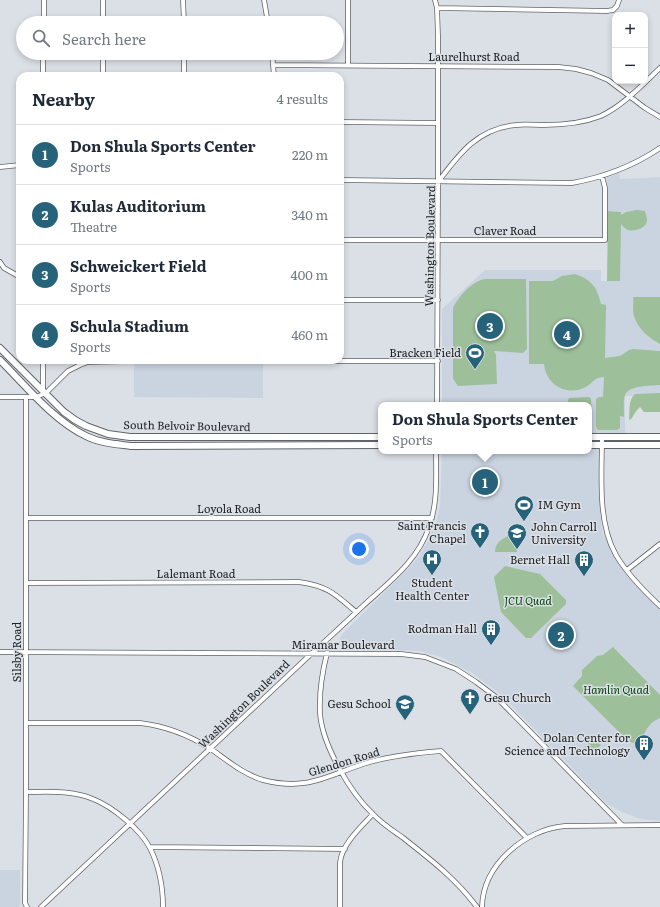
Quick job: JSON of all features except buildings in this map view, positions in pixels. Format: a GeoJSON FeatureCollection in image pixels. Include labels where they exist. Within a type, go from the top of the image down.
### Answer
{"type":"FeatureCollection","features":[{"type":"Feature","properties":{"kind":"street"},"geometry":{"type":"LineString","coordinates":[[44,0],[44,16]]}},
{"type":"Feature","properties":{"kind":"street"},"geometry":{"type":"LineString","coordinates":[[103,0],[103,16]]}},
{"type":"Feature","properties":{"kind":"street"},"geometry":{"type":"LineString","coordinates":[[183,0],[184,16]]}},
{"type":"Feature","properties":{"kind":"street"},"geometry":{"type":"LineString","coordinates":[[264,0],[267,16]]}},
{"type":"Feature","properties":{"kind":"street"},"geometry":{"type":"LineString","coordinates":[[348,0],[348,65]]}},
{"type":"Feature","properties":{"kind":"street"},"geometry":{"type":"LineString","coordinates":[[435,0],[437,8],[438,66],[438,182]]}},
{"type":"Feature","properties":{"kind":"street"},"geometry":{"type":"LineString","coordinates":[[437,8],[613,10],[618,6],[619,0]]}},
{"type":"Feature","properties":{"kind":"street"},"geometry":{"type":"LineString","coordinates":[[43,72],[44,60]]}},
{"type":"Feature","properties":{"kind":"street"},"geometry":{"type":"LineString","coordinates":[[103,60],[103,72]]}},
{"type":"Feature","properties":{"kind":"street"},"geometry":{"type":"LineString","coordinates":[[184,60],[184,72]]}},
{"type":"Feature","properties":{"kind":"street"},"geometry":{"type":"LineString","coordinates":[[273,60],[274,72]]}},
{"type":"Feature","properties":{"kind":"street","name":"Laurelhurst Road"},"geometry":{"type":"LineString","coordinates":[[274,65],[559,67],[576,69],[608,80],[660,117]]}},
{"type":"Feature","properties":{"kind":"street","name":"Washington Boulevard"},"geometry":{"type":"LineString","coordinates":[[437,402],[438,182],[456,157],[466,147],[488,132],[516,125],[564,125],[601,116],[630,96],[660,68]]}},
{"type":"Feature","properties":{"kind":"street"},"geometry":{"type":"LineString","coordinates":[[344,122],[438,123]]}},
{"type":"Feature","properties":{"kind":"street"},"geometry":{"type":"LineString","coordinates":[[344,180],[572,183],[602,176],[631,166],[660,148]]}},
{"type":"Feature","properties":{"kind":"street"},"geometry":{"type":"LineString","coordinates":[[0,167],[16,165]]}},
{"type":"Feature","properties":{"kind":"street","name":"Claver Road"},"geometry":{"type":"LineString","coordinates":[[344,240],[605,240],[605,188],[602,176]]}},
{"type":"Feature","properties":{"kind":"street"},"geometry":{"type":"LineString","coordinates":[[0,262],[4,268],[16,275]]}},
{"type":"Feature","properties":{"kind":"street"},"geometry":{"type":"LineString","coordinates":[[344,300],[438,300]]}},
{"type":"Feature","properties":{"kind":"street","name":"South Belvoir Boulevard"},"geometry":{"type":"LineString","coordinates":[[0,348],[16,364]]}},
{"type":"Feature","properties":{"kind":"street","name":"South Belvoir Boulevard"},"geometry":{"type":"LineString","coordinates":[[0,360],[36,397],[68,425],[86,436],[114,444],[131,446],[378,445]]}},
{"type":"Feature","properties":{"kind":"street"},"geometry":{"type":"LineString","coordinates":[[344,360],[438,361]]}},
{"type":"Feature","properties":{"kind":"street","name":"South Belvoir Boulevard"},"geometry":{"type":"LineString","coordinates":[[16,364],[64,412],[86,426],[108,434],[130,437],[378,437]]}},
{"type":"Feature","properties":{"kind":"street"},"geometry":{"type":"LineString","coordinates":[[43,364],[45,392]]}},
{"type":"Feature","properties":{"kind":"street"},"geometry":{"type":"LineString","coordinates":[[0,397],[36,397],[45,392],[75,367],[84,364]]}},
{"type":"Feature","properties":{"kind":"street","name":"Silsby Road"},"geometry":{"type":"LineString","coordinates":[[26,397],[25,903],[27,907]]}},
{"type":"Feature","properties":{"kind":"street"},"geometry":{"type":"LineString","coordinates":[[592,437],[660,436]]}},
{"type":"Feature","properties":{"kind":"street"},"geometry":{"type":"LineString","coordinates":[[233,437],[233,446]]}},
{"type":"Feature","properties":{"kind":"street"},"geometry":{"type":"LineString","coordinates":[[602,437],[602,503],[605,525],[615,555],[637,582],[660,606]]}},
{"type":"Feature","properties":{"kind":"street"},"geometry":{"type":"LineString","coordinates":[[592,446],[660,445]]}},
{"type":"Feature","properties":{"kind":"street","name":"Washington Boulevard"},"geometry":{"type":"LineString","coordinates":[[41,907],[401,571],[414,556],[424,540],[432,518],[436,498],[436,454]]}},
{"type":"Feature","properties":{"kind":"street","name":"Loyola Road"},"geometry":{"type":"LineString","coordinates":[[26,518],[432,518]]}},
{"type":"Feature","properties":{"kind":"street"},"geometry":{"type":"LineString","coordinates":[[627,570],[660,544]]}},
{"type":"Feature","properties":{"kind":"street","name":"Lalemant Road"},"geometry":{"type":"LineString","coordinates":[[26,583],[299,582],[316,584],[330,590],[356,612]]}},
{"type":"Feature","properties":{"kind":"street","name":"Miramar Boulevard"},"geometry":{"type":"LineString","coordinates":[[0,652],[327,653],[406,655],[425,657],[456,669],[496,697],[622,825]]}},
{"type":"Feature","properties":{"kind":"street"},"geometry":{"type":"LineString","coordinates":[[327,653],[320,688],[320,715],[326,740],[341,773],[372,814],[423,853],[454,880],[477,907]]}},
{"type":"Feature","properties":{"kind":"street","name":"Glendon Road"},"geometry":{"type":"LineString","coordinates":[[26,723],[140,723],[155,725],[191,738],[248,774],[263,780],[294,785],[319,781],[363,764],[385,758],[405,754],[441,751],[527,838]]}},
{"type":"Feature","properties":{"kind":"street"},"geometry":{"type":"LineString","coordinates":[[26,792],[61,792],[92,798],[108,807],[131,824],[150,848],[160,874],[163,892],[163,907]]}},
{"type":"Feature","properties":{"kind":"street"},"geometry":{"type":"LineString","coordinates":[[340,907],[340,859],[353,837],[372,814]]}},
{"type":"Feature","properties":{"kind":"street"},"geometry":{"type":"LineString","coordinates":[[482,907],[486,890],[494,871],[511,850],[527,838],[543,830],[560,826],[660,825]]}},
{"type":"Feature","properties":{"kind":"street"},"geometry":{"type":"LineString","coordinates":[[150,848],[345,849]]}},
{"type":"Feature","properties":{"kind":"shaded area","name":"John Carroll University"},"geometry":{"type":"Polygon","coordinates":[[[619,173],[620,179],[660,177],[660,397],[625,396],[625,433],[599,433],[601,522],[603,534],[618,563],[628,577],[660,610],[660,821],[640,819],[607,804],[500,694],[472,673],[441,657],[420,651],[343,650],[339,642],[342,634],[408,569],[420,555],[430,537],[437,519],[440,505],[442,454],[592,454],[592,402],[442,402],[442,309],[485,270],[601,270],[601,281],[620,281],[620,212],[608,211],[607,178],[619,173]]]}},
{"type":"Feature","properties":{"kind":"shaded area"},"geometry":{"type":"Polygon","coordinates":[[[134,364],[263,364],[263,398],[134,397],[134,364]]]}},
{"type":"Feature","properties":{"kind":"shaded area"},"geometry":{"type":"Polygon","coordinates":[[[0,870],[20,870],[19,907],[0,907],[0,870]]]}},
{"type":"Feature","properties":{"kind":"green space"},"geometry":{"type":"Polygon","coordinates":[[[637,210],[645,211],[647,220],[645,226],[640,229],[627,230],[621,224],[620,281],[607,281],[608,211],[621,212],[621,215],[626,212],[637,210]]]}},
{"type":"Feature","properties":{"kind":"green space"},"geometry":{"type":"Polygon","coordinates":[[[575,274],[586,279],[593,285],[598,293],[601,304],[606,305],[605,358],[620,356],[633,349],[660,351],[660,385],[635,388],[627,392],[624,400],[624,417],[620,416],[620,428],[617,430],[598,430],[596,427],[596,399],[603,397],[604,377],[596,379],[586,387],[579,390],[565,390],[553,383],[549,378],[544,364],[529,364],[529,281],[553,281],[562,276],[575,274]]]}},
{"type":"Feature","properties":{"kind":"green space"},"geometry":{"type":"Polygon","coordinates":[[[526,279],[527,349],[523,353],[494,351],[496,355],[497,384],[458,386],[453,379],[453,308],[466,290],[480,280],[526,279]]]}},
{"type":"Feature","properties":{"kind":"green space"},"geometry":{"type":"Polygon","coordinates":[[[633,297],[660,297],[660,344],[648,336],[638,325],[633,314],[633,297]]]}},
{"type":"Feature","properties":{"kind":"green space"},"geometry":{"type":"Polygon","coordinates":[[[660,393],[660,412],[644,412],[640,407],[631,419],[629,419],[630,402],[635,394],[660,393]]]}},
{"type":"Feature","properties":{"kind":"green space"},"geometry":{"type":"Polygon","coordinates":[[[589,397],[591,402],[568,402],[569,398],[589,397]]]}},
{"type":"Feature","properties":{"kind":"green space"},"geometry":{"type":"Polygon","coordinates":[[[517,533],[517,552],[495,552],[495,548],[499,542],[517,533]]]}},
{"type":"Feature","properties":{"kind":"green space","name":"JCU Quad"},"geometry":{"type":"Polygon","coordinates":[[[505,566],[540,574],[566,600],[566,604],[531,638],[526,638],[501,612],[494,577],[505,566]]]}},
{"type":"Feature","properties":{"kind":"green space","name":"Hamlin Quad"},"geometry":{"type":"Polygon","coordinates":[[[613,647],[660,695],[660,718],[650,725],[641,739],[636,743],[628,741],[573,686],[582,676],[582,670],[597,656],[603,655],[613,647]]]}},
{"type":"Feature","properties":{"kind":"green space"},"geometry":{"type":"Polygon","coordinates":[[[594,738],[601,745],[588,757],[581,750],[594,738]]]}},
{"type":"Feature","properties":{"kind":"place","name":"Schweickert Field"},"geometry":{"type":"Point","coordinates":[490,326]}},
{"type":"Feature","properties":{"kind":"place","name":"Schula Stadium"},"geometry":{"type":"Point","coordinates":[567,334]}},
{"type":"Feature","properties":{"kind":"place","name":"Bracken Field"},"geometry":{"type":"Point","coordinates":[475,370]}},
{"type":"Feature","properties":{"kind":"place","name":"Don Shula Sports Center"},"geometry":{"type":"Point","coordinates":[485,482]}},
{"type":"Feature","properties":{"kind":"place","name":"IM Gym"},"geometry":{"type":"Point","coordinates":[524,522]}},
{"type":"Feature","properties":{"kind":"place","name":"Saint Francis Chapel"},"geometry":{"type":"Point","coordinates":[480,549]}},
{"type":"Feature","properties":{"kind":"place","name":"John Carroll University"},"geometry":{"type":"Point","coordinates":[517,550]}},
{"type":"Feature","properties":{"kind":"place","name":"Student Health Center"},"geometry":{"type":"Point","coordinates":[432,576]}},
{"type":"Feature","properties":{"kind":"place","name":"Bernet Hall"},"geometry":{"type":"Point","coordinates":[584,577]}},
{"type":"Feature","properties":{"kind":"place","name":"Kulas Auditorium"},"geometry":{"type":"Point","coordinates":[561,635]}},
{"type":"Feature","properties":{"kind":"place","name":"Rodman Hall"},"geometry":{"type":"Point","coordinates":[491,646]}},
{"type":"Feature","properties":{"kind":"place","name":"Gesu Church"},"geometry":{"type":"Point","coordinates":[470,715]}},
{"type":"Feature","properties":{"kind":"place","name":"Gesu School"},"geometry":{"type":"Point","coordinates":[405,721]}},
{"type":"Feature","properties":{"kind":"place","name":"Dolan Center for Science and Technology"},"geometry":{"type":"Point","coordinates":[644,761]}}]}
